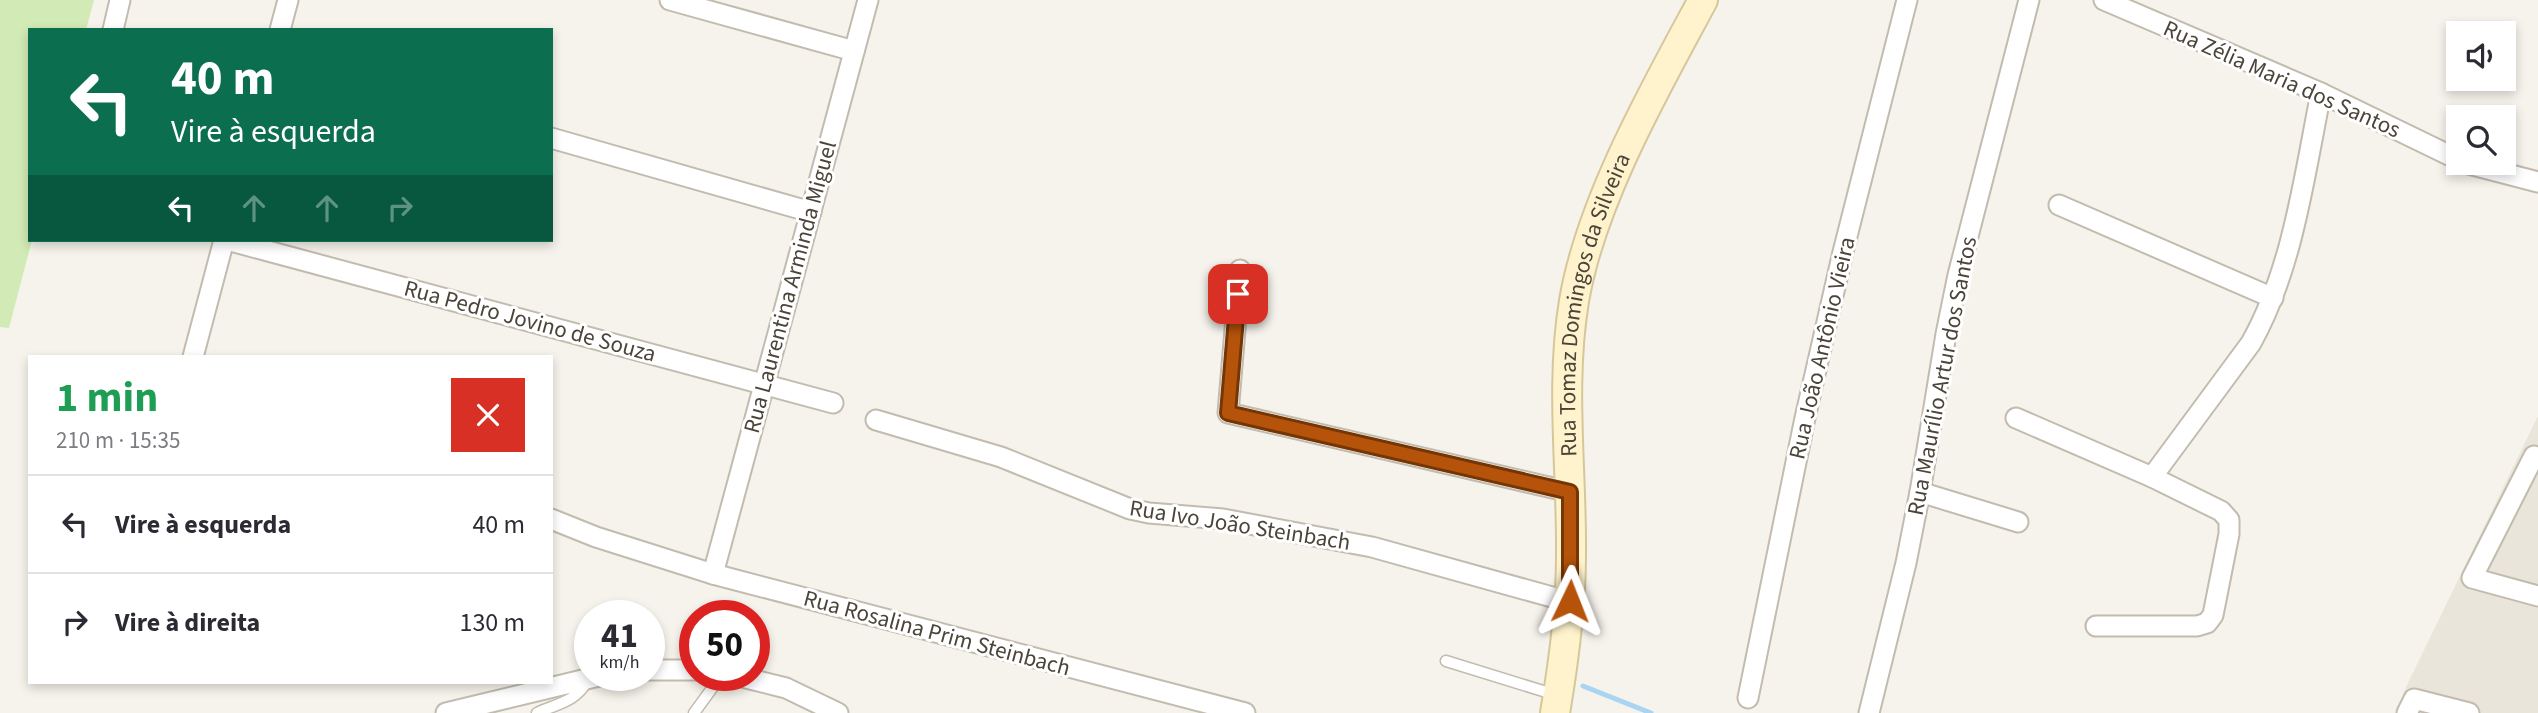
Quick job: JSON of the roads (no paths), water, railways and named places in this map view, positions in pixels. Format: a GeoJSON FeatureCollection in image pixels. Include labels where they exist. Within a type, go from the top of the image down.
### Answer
{"type":"FeatureCollection","features":[{"type":"Feature","properties":{"kind":"main road","name":"Rua Tomaz Domingos da Silveira"},"geometry":{"type":"LineString","coordinates":[[1557,704],[1570,601],[1569,339],[1574,299],[1585,255],[1629,144],[1703,0]]}},
{"type":"Feature","properties":{"kind":"street"},"geometry":{"type":"LineString","coordinates":[[113,28],[120,0]]}},
{"type":"Feature","properties":{"kind":"street"},"geometry":{"type":"LineString","coordinates":[[281,28],[288,0]]}},
{"type":"Feature","properties":{"kind":"street"},"geometry":{"type":"LineString","coordinates":[[670,0],[854,51]]}},
{"type":"Feature","properties":{"kind":"street","name":"Rua Laurentina Arminda Miguel"},"geometry":{"type":"LineString","coordinates":[[713,574],[867,0]]}},
{"type":"Feature","properties":{"kind":"street","name":"Rua João Antônio Vieira"},"geometry":{"type":"LineString","coordinates":[[1748,698],[1805,418],[1843,253],[1907,0]]}},
{"type":"Feature","properties":{"kind":"street","name":"Rua Maurílio Artur dos Santos"},"geometry":{"type":"LineString","coordinates":[[1869,713],[1906,563],[1958,275],[2029,0]]}},
{"type":"Feature","properties":{"kind":"street","name":"Rua Zélia Maria dos Santos"},"geometry":{"type":"LineString","coordinates":[[2104,0],[2321,93],[2446,154]]}},
{"type":"Feature","properties":{"kind":"street"},"geometry":{"type":"LineString","coordinates":[[2152,477],[2251,344],[2273,298],[2296,218],[2321,93]]}},
{"type":"Feature","properties":{"kind":"street"},"geometry":{"type":"LineString","coordinates":[[553,139],[811,212]]}},
{"type":"Feature","properties":{"kind":"street"},"geometry":{"type":"LineString","coordinates":[[2511,175],[2538,182]]}},
{"type":"Feature","properties":{"kind":"street"},"geometry":{"type":"LineString","coordinates":[[2059,205],[2273,298]]}},
{"type":"Feature","properties":{"kind":"street"},"geometry":{"type":"LineString","coordinates":[[194,355],[224,242]]}},
{"type":"Feature","properties":{"kind":"street","name":"Rua Pedro Jovino de Souza"},"geometry":{"type":"LineString","coordinates":[[232,242],[833,403]]}},
{"type":"Feature","properties":{"kind":"street"},"geometry":{"type":"LineString","coordinates":[[1240,270],[1228,413],[1570,492]]}},
{"type":"Feature","properties":{"kind":"street"},"geometry":{"type":"LineString","coordinates":[[2016,418],[2152,477],[2221,511],[2229,520],[2230,534],[2213,615],[2207,623],[2197,626],[2096,626]]}},
{"type":"Feature","properties":{"kind":"street","name":"Rua Ivo João Steinbach"},"geometry":{"type":"LineString","coordinates":[[876,420],[1001,457],[1130,509],[1223,519],[1372,547],[1570,601]]}},
{"type":"Feature","properties":{"kind":"street"},"geometry":{"type":"LineString","coordinates":[[2536,457],[2472,578],[2538,596]]}},
{"type":"Feature","properties":{"kind":"street"},"geometry":{"type":"LineString","coordinates":[[1920,492],[2018,522]]}},
{"type":"Feature","properties":{"kind":"street","name":"Rua Rosalina Prim Steinbach"},"geometry":{"type":"LineString","coordinates":[[553,520],[629,548],[713,574],[1245,713]]}},
{"type":"Feature","properties":{"kind":"street"},"geometry":{"type":"LineString","coordinates":[[446,713],[574,682]]}},
{"type":"Feature","properties":{"kind":"street"},"geometry":{"type":"LineString","coordinates":[[770,684],[786,688],[838,713]]}},
{"type":"Feature","properties":{"kind":"street"},"geometry":{"type":"LineString","coordinates":[[2411,706],[2469,713]]}},
{"type":"Feature","properties":{"kind":"lane"},"geometry":{"type":"LineString","coordinates":[[1446,662],[1557,704]]}},
{"type":"Feature","properties":{"kind":"lane"},"geometry":{"type":"LineString","coordinates":[[537,713],[571,700],[581,691]]}},
{"type":"Feature","properties":{"kind":"lane"},"geometry":{"type":"LineString","coordinates":[[694,713],[710,691]]}},
{"type":"Feature","properties":{"kind":"waterway"},"geometry":{"type":"LineString","coordinates":[[1583,686],[1651,713]]}}]}
